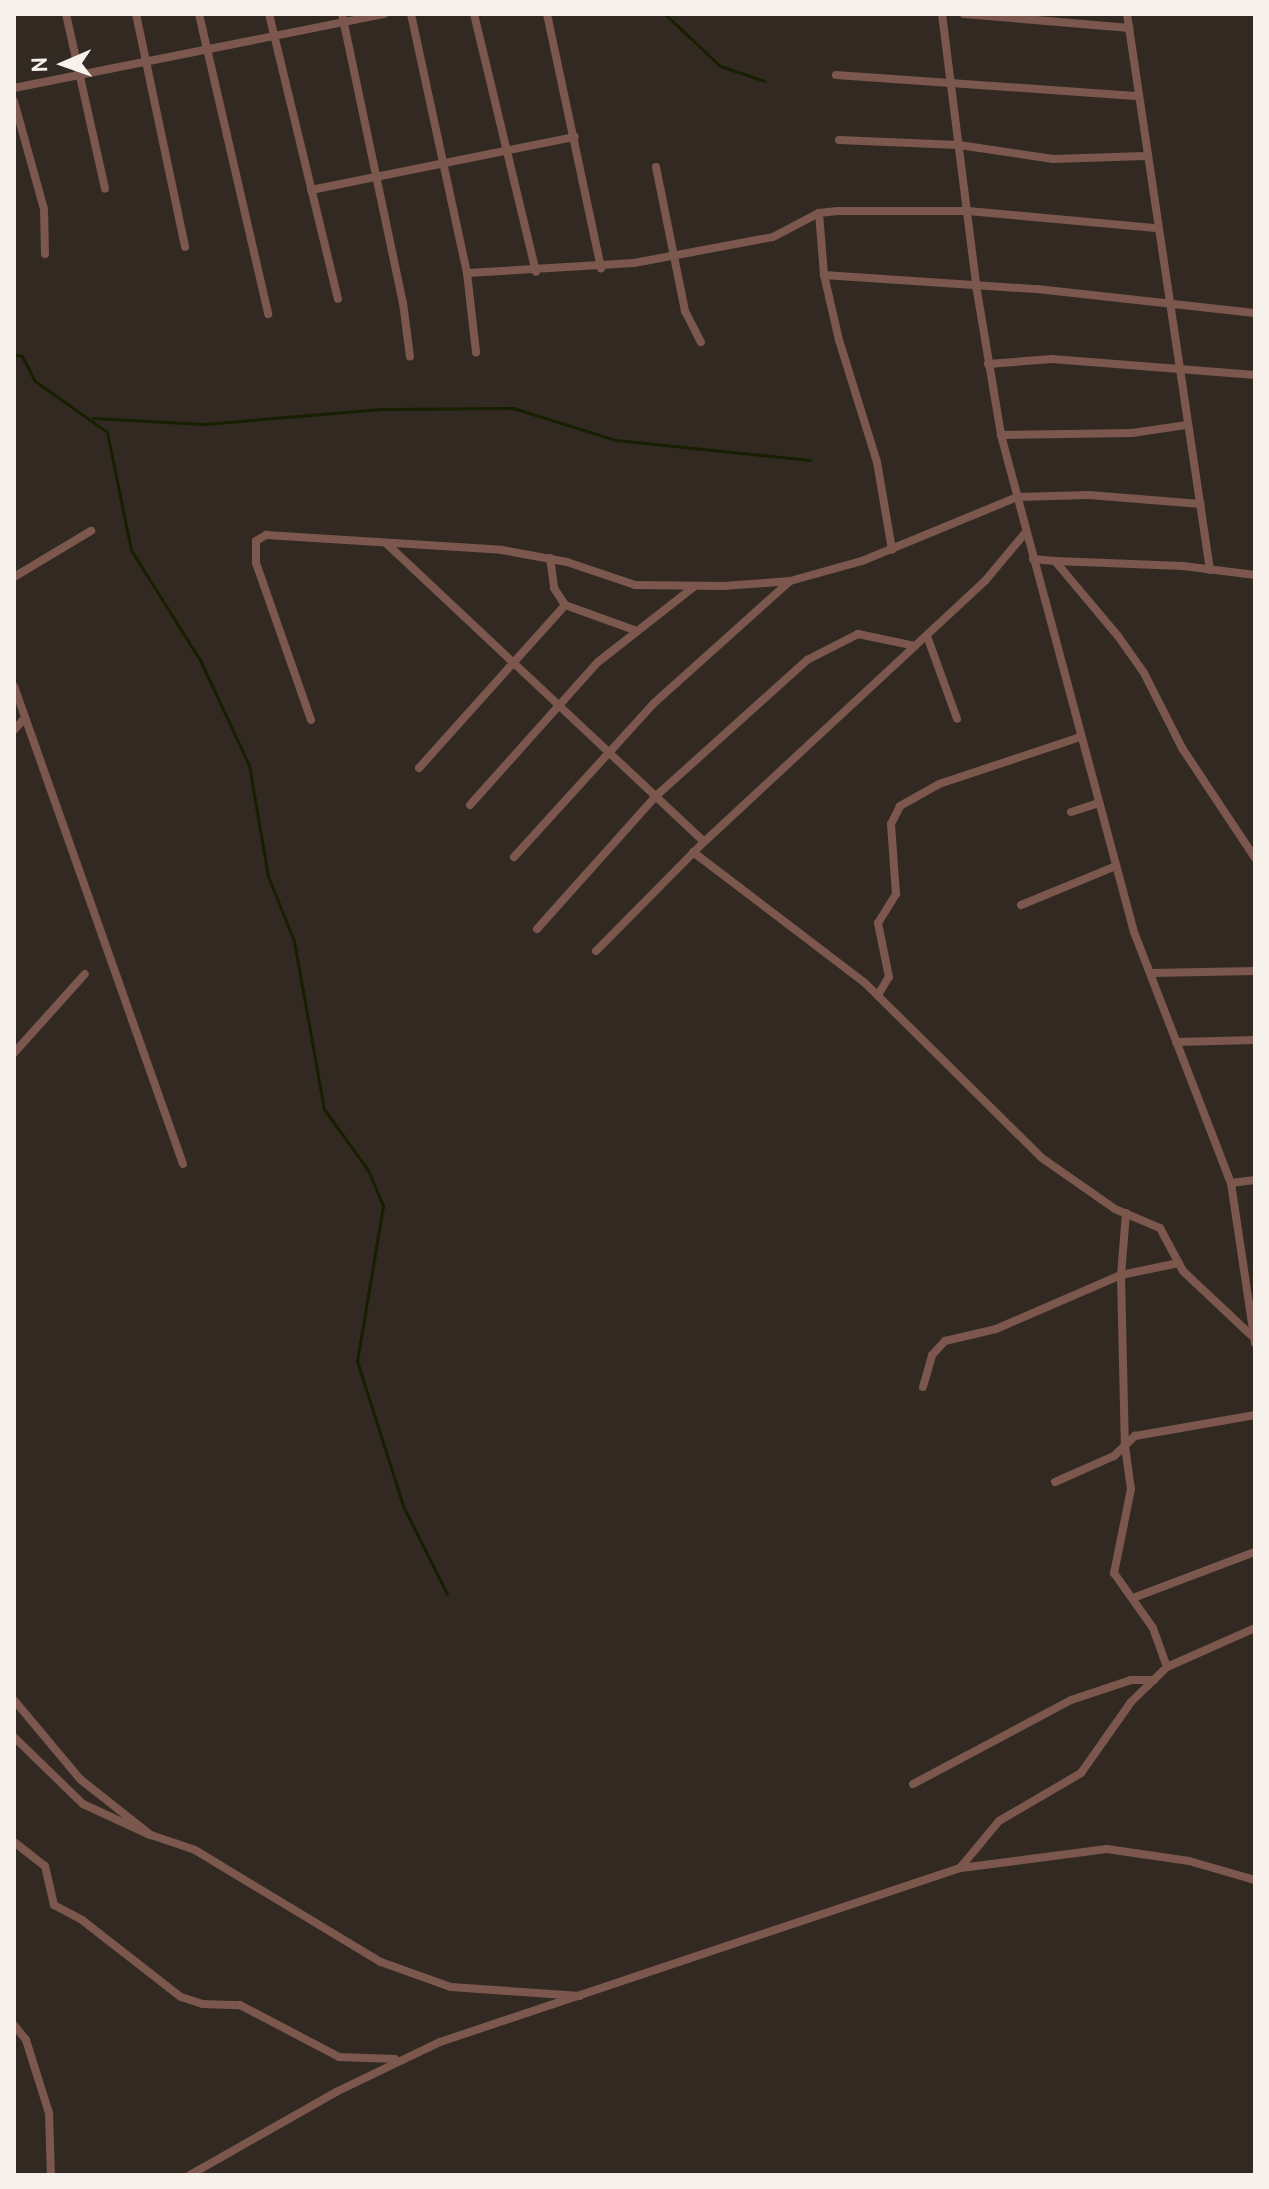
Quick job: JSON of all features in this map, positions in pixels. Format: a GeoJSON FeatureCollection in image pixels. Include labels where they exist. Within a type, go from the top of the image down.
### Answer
{"type":"FeatureCollection","features":[{"type":"Feature","properties":{"kind":"street"},"geometry":{"type":"LineString","coordinates":[[66,14],[105,189]]}},
{"type":"Feature","properties":{"kind":"street"},"geometry":{"type":"LineString","coordinates":[[136,14],[185,247]]}},
{"type":"Feature","properties":{"kind":"street"},"geometry":{"type":"LineString","coordinates":[[199,14],[268,314]]}},
{"type":"Feature","properties":{"kind":"street"},"geometry":{"type":"LineString","coordinates":[[269,14],[338,299]]}},
{"type":"Feature","properties":{"kind":"street"},"geometry":{"type":"LineString","coordinates":[[14,88],[343,18],[385,14]]}},
{"type":"Feature","properties":{"kind":"street"},"geometry":{"type":"LineString","coordinates":[[411,14],[467,273],[476,352]]}},
{"type":"Feature","properties":{"kind":"street"},"geometry":{"type":"LineString","coordinates":[[474,14],[502,148],[536,272]]}},
{"type":"Feature","properties":{"kind":"street"},"geometry":{"type":"LineString","coordinates":[[547,14],[601,268]]}},
{"type":"Feature","properties":{"kind":"street"},"geometry":{"type":"LineString","coordinates":[[942,14],[976,285],[1001,435],[1116,866],[1176,1042],[1231,1183],[1254,1339]]}},
{"type":"Feature","properties":{"kind":"street"},"geometry":{"type":"LineString","coordinates":[[964,14],[1129,28]]}},
{"type":"Feature","properties":{"kind":"street"},"geometry":{"type":"LineString","coordinates":[[1127,14],[1156,228],[1171,302],[1210,570]]}},
{"type":"Feature","properties":{"kind":"street"},"geometry":{"type":"LineString","coordinates":[[343,18],[374,177],[403,303],[410,357]]}},
{"type":"Feature","properties":{"kind":"street"},"geometry":{"type":"LineString","coordinates":[[836,75],[1139,96]]}},
{"type":"Feature","properties":{"kind":"street"},"geometry":{"type":"LineString","coordinates":[[14,101],[44,209],[45,254]]}},
{"type":"Feature","properties":{"kind":"street"},"geometry":{"type":"LineString","coordinates":[[311,190],[502,148],[575,137]]}},
{"type":"Feature","properties":{"kind":"street"},"geometry":{"type":"LineString","coordinates":[[839,140],[959,145],[1053,159],[1146,156]]}},
{"type":"Feature","properties":{"kind":"street"},"geometry":{"type":"LineString","coordinates":[[656,167],[676,253],[685,311],[701,342]]}},
{"type":"Feature","properties":{"kind":"street"},"geometry":{"type":"LineString","coordinates":[[467,273],[601,268],[773,237],[819,213],[968,211],[1156,228]]}},
{"type":"Feature","properties":{"kind":"street"},"geometry":{"type":"LineString","coordinates":[[819,213],[824,275],[839,340],[880,473],[892,550]]}},
{"type":"Feature","properties":{"kind":"street"},"geometry":{"type":"LineString","coordinates":[[824,275],[1171,302],[1255,313]]}},
{"type":"Feature","properties":{"kind":"street"},"geometry":{"type":"LineString","coordinates":[[988,364],[1052,359],[1255,375]]}},
{"type":"Feature","properties":{"kind":"street"},"geometry":{"type":"LineString","coordinates":[[1001,435],[1132,433],[1187,425]]}},
{"type":"Feature","properties":{"kind":"street"},"geometry":{"type":"LineString","coordinates":[[311,720],[256,563],[256,541],[266,535],[287,534],[550,558],[616,581],[695,586],[790,581],[892,550],[1017,497],[1089,495],[1201,504]]}},
{"type":"Feature","properties":{"kind":"street"},"geometry":{"type":"LineString","coordinates":[[14,577],[91,531]]}},
{"type":"Feature","properties":{"kind":"street"},"geometry":{"type":"LineString","coordinates":[[596,951],[693,852],[1002,564],[1026,532]]}},
{"type":"Feature","properties":{"kind":"street"},"geometry":{"type":"LineString","coordinates":[[387,544],[704,842]]}},
{"type":"Feature","properties":{"kind":"street"},"geometry":{"type":"LineString","coordinates":[[550,558],[554,588],[565,605],[634,630]]}},
{"type":"Feature","properties":{"kind":"street"},"geometry":{"type":"LineString","coordinates":[[1033,559],[1255,575]]}},
{"type":"Feature","properties":{"kind":"street"},"geometry":{"type":"LineString","coordinates":[[1055,561],[1144,673],[1182,748],[1251,845],[1255,858]]}},
{"type":"Feature","properties":{"kind":"street"},"geometry":{"type":"LineString","coordinates":[[514,857],[606,752],[790,581]]}},
{"type":"Feature","properties":{"kind":"street"},"geometry":{"type":"LineString","coordinates":[[470,805],[557,707],[634,630],[695,586]]}},
{"type":"Feature","properties":{"kind":"street"},"geometry":{"type":"LineString","coordinates":[[419,768],[565,605]]}},
{"type":"Feature","properties":{"kind":"street"},"geometry":{"type":"LineString","coordinates":[[537,929],[656,796],[741,716],[829,645],[858,634],[915,646]]}},
{"type":"Feature","properties":{"kind":"street"},"geometry":{"type":"LineString","coordinates":[[927,636],[957,719]]}},
{"type":"Feature","properties":{"kind":"street"},"geometry":{"type":"LineString","coordinates":[[14,686],[183,1164]]}},
{"type":"Feature","properties":{"kind":"street"},"geometry":{"type":"LineString","coordinates":[[14,730],[24,719]]}},
{"type":"Feature","properties":{"kind":"street"},"geometry":{"type":"LineString","coordinates":[[878,995],[889,977],[878,923],[896,894],[891,824],[900,806],[939,784],[1080,737]]}},
{"type":"Feature","properties":{"kind":"street"},"geometry":{"type":"LineString","coordinates":[[1071,812],[1098,803]]}},
{"type":"Feature","properties":{"kind":"street"},"geometry":{"type":"LineString","coordinates":[[693,852],[818,943],[878,995],[1032,1148],[1126,1213],[1160,1228],[1191,1281],[1254,1339]]}},
{"type":"Feature","properties":{"kind":"street"},"geometry":{"type":"LineString","coordinates":[[1021,905],[1116,866]]}},
{"type":"Feature","properties":{"kind":"street"},"geometry":{"type":"LineString","coordinates":[[1151,973],[1255,971]]}},
{"type":"Feature","properties":{"kind":"street"},"geometry":{"type":"LineString","coordinates":[[14,1053],[85,974]]}},
{"type":"Feature","properties":{"kind":"street"},"geometry":{"type":"LineString","coordinates":[[1176,1042],[1255,1040]]}},
{"type":"Feature","properties":{"kind":"street"},"geometry":{"type":"LineString","coordinates":[[1231,1183],[1255,1180]]}},
{"type":"Feature","properties":{"kind":"street"},"geometry":{"type":"LineString","coordinates":[[1126,1213],[1121,1275],[1125,1446],[1131,1489],[1114,1573],[1153,1628],[1167,1667]]}},
{"type":"Feature","properties":{"kind":"street"},"geometry":{"type":"LineString","coordinates":[[923,1387],[932,1355],[945,1341],[996,1329],[1121,1275],[1179,1263]]}},
{"type":"Feature","properties":{"kind":"street"},"geometry":{"type":"LineString","coordinates":[[1055,1482],[1142,1434],[1255,1415]]}},
{"type":"Feature","properties":{"kind":"street"},"geometry":{"type":"LineString","coordinates":[[1133,1598],[1255,1552]]}},
{"type":"Feature","properties":{"kind":"street"},"geometry":{"type":"LineString","coordinates":[[960,1868],[999,1821],[1081,1773],[1115,1723],[1167,1667],[1255,1628]]}},
{"type":"Feature","properties":{"kind":"street"},"geometry":{"type":"LineString","coordinates":[[913,1784],[1071,1700],[1131,1680],[1154,1680]]}},
{"type":"Feature","properties":{"kind":"street"},"geometry":{"type":"LineString","coordinates":[[14,1700],[80,1779],[151,1835]]}},
{"type":"Feature","properties":{"kind":"street"},"geometry":{"type":"LineString","coordinates":[[14,1737],[83,1804],[151,1835],[195,1850],[357,1949],[427,1982],[585,1996]]}},
{"type":"Feature","properties":{"kind":"street"},"geometry":{"type":"LineString","coordinates":[[14,1842],[45,1866],[52,1903],[82,1920],[181,1997],[202,2004],[240,2005],[339,2057],[399,2058]]}},
{"type":"Feature","properties":{"kind":"street"},"geometry":{"type":"LineString","coordinates":[[190,2175],[399,2058],[476,2028],[585,1996],[960,1868],[1107,1849],[1189,1861],[1255,1880]]}},
{"type":"Feature","properties":{"kind":"street"},"geometry":{"type":"LineString","coordinates":[[14,2025],[26,2040],[49,2113],[51,2175]]}},
{"type":"Feature","properties":{"kind":"waterway"},"geometry":{"type":"LineString","coordinates":[[665,14],[720,66],[765,81]]}},
{"type":"Feature","properties":{"kind":"waterway"},"geometry":{"type":"LineString","coordinates":[[14,355],[22,356],[35,381],[107,432],[131,550],[200,660],[249,765],[268,876],[294,941],[324,1109],[368,1170],[383,1206],[357,1361],[404,1508],[447,1594]]}},
{"type":"Feature","properties":{"kind":"waterway"},"geometry":{"type":"LineString","coordinates":[[93,418],[204,424],[381,409],[513,408],[616,440],[810,460]]}}]}
